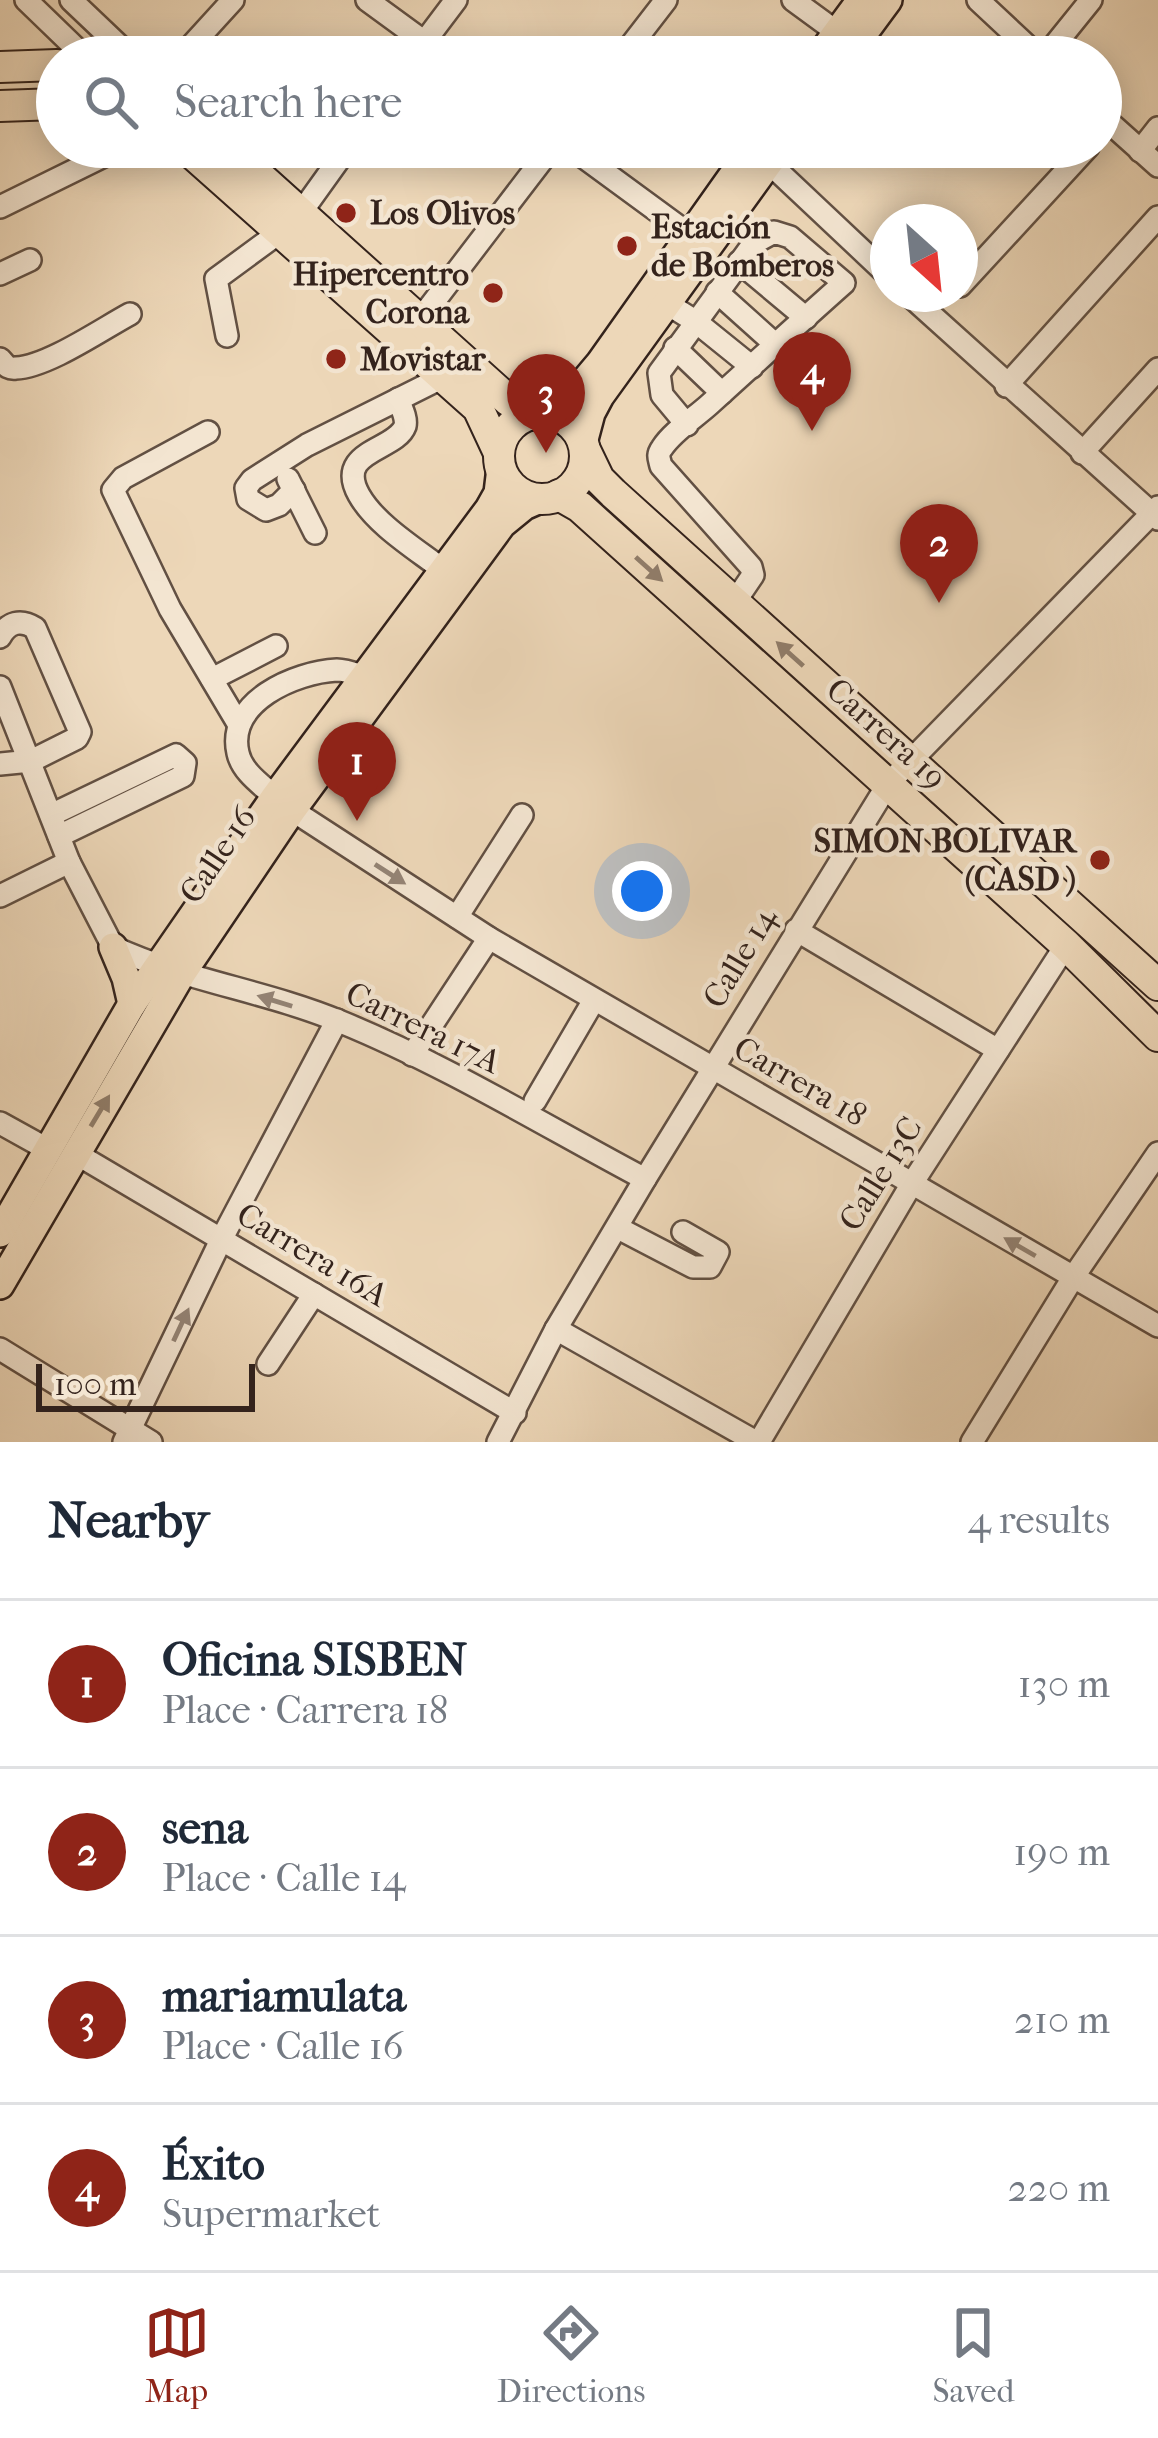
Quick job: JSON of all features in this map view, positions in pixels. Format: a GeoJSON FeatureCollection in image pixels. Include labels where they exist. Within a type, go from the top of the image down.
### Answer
{"type":"FeatureCollection","features":[{"type":"Feature","properties":{"kind":"highway"},"geometry":{"type":"LineString","coordinates":[[0,67],[36,66]]}},
{"type":"Feature","properties":{"kind":"highway"},"geometry":{"type":"LineString","coordinates":[[0,106],[36,105]]}},
{"type":"Feature","properties":{"kind":"highway"},"geometry":{"type":"LineString","coordinates":[[214,168],[290,223],[419,321],[537,414],[566,420],[584,447],[581,474],[549,497],[512,487],[478,409],[290,223],[244,168]]}},
{"type":"Feature","properties":{"kind":"highway"},"geometry":{"type":"LineString","coordinates":[[500,460],[507,432],[537,414]]}},
{"type":"Feature","properties":{"kind":"highway","name":"Carrera 19"},"geometry":{"type":"LineString","coordinates":[[584,447],[599,479],[613,494],[1158,985]]}},
{"type":"Feature","properties":{"kind":"highway","name":"Carrera 19"},"geometry":{"type":"LineString","coordinates":[[549,497],[580,507],[1066,945],[1158,1036]]}},
{"type":"Feature","properties":{"kind":"main road"},"geometry":{"type":"LineString","coordinates":[[849,36],[861,0]]}},
{"type":"Feature","properties":{"kind":"main road"},"geometry":{"type":"LineString","coordinates":[[854,36],[888,0]]}},
{"type":"Feature","properties":{"kind":"main road"},"geometry":{"type":"LineString","coordinates":[[537,414],[561,406],[579,389],[690,235],[752,168]]}},
{"type":"Feature","properties":{"kind":"main road"},"geometry":{"type":"LineString","coordinates":[[584,447],[590,413],[600,396],[756,168]]}},
{"type":"Feature","properties":{"kind":"main road","name":"Calle 16"},"geometry":{"type":"LineString","coordinates":[[0,1233],[61,1152],[171,969],[365,676],[489,509],[498,493],[500,460]]}},
{"type":"Feature","properties":{"kind":"main road","name":"Calle 16"},"geometry":{"type":"LineString","coordinates":[[284,804],[502,524],[524,506],[549,497]]}},
{"type":"Feature","properties":{"kind":"main road"},"geometry":{"type":"LineString","coordinates":[[112,947],[132,1004]]}},
{"type":"Feature","properties":{"kind":"main road","name":"Calle 16"},"geometry":{"type":"LineString","coordinates":[[0,1285],[132,1004],[171,969]]}},
{"type":"Feature","properties":{"kind":"street"},"geometry":{"type":"LineString","coordinates":[[26,0],[63,36]]}},
{"type":"Feature","properties":{"kind":"street"},"geometry":{"type":"LineString","coordinates":[[71,0],[109,36]]}},
{"type":"Feature","properties":{"kind":"street"},"geometry":{"type":"LineString","coordinates":[[201,36],[233,0]]}},
{"type":"Feature","properties":{"kind":"street"},"geometry":{"type":"LineString","coordinates":[[367,0],[404,36]]}},
{"type":"Feature","properties":{"kind":"street"},"geometry":{"type":"LineString","coordinates":[[429,36],[456,0]]}},
{"type":"Feature","properties":{"kind":"street"},"geometry":{"type":"LineString","coordinates":[[638,36],[666,0]]}},
{"type":"Feature","properties":{"kind":"street"},"geometry":{"type":"LineString","coordinates":[[794,0],[836,36]]}},
{"type":"Feature","properties":{"kind":"street"},"geometry":{"type":"LineString","coordinates":[[978,0],[1018,36]]}},
{"type":"Feature","properties":{"kind":"street"},"geometry":{"type":"LineString","coordinates":[[1060,36],[1091,0]]}},
{"type":"Feature","properties":{"kind":"street"},"geometry":{"type":"LineString","coordinates":[[1122,138],[1149,159],[1158,128]]}},
{"type":"Feature","properties":{"kind":"street"},"geometry":{"type":"LineString","coordinates":[[0,207],[80,168]]}},
{"type":"Feature","properties":{"kind":"street"},"geometry":{"type":"LineString","coordinates":[[227,336],[216,279],[290,223],[332,168]]}},
{"type":"Feature","properties":{"kind":"street"},"geometry":{"type":"LineString","coordinates":[[419,321],[536,168]]}},
{"type":"Feature","properties":{"kind":"street"},"geometry":{"type":"LineString","coordinates":[[599,168],[690,235]]}},
{"type":"Feature","properties":{"kind":"street"},"geometry":{"type":"LineString","coordinates":[[783,168],[870,257]]}},
{"type":"Feature","properties":{"kind":"street"},"geometry":{"type":"LineString","coordinates":[[978,266],[1069,168]]}},
{"type":"Feature","properties":{"kind":"street"},"geometry":{"type":"LineString","coordinates":[[1006,386],[1158,217]]}},
{"type":"Feature","properties":{"kind":"street"},"geometry":{"type":"LineString","coordinates":[[687,425],[662,395],[659,373],[754,243],[774,232],[790,238],[844,283]]}},
{"type":"Feature","properties":{"kind":"street"},"geometry":{"type":"LineString","coordinates":[[0,274],[30,260]]}},
{"type":"Feature","properties":{"kind":"street"},"geometry":{"type":"LineString","coordinates":[[739,262],[806,318]]}},
{"type":"Feature","properties":{"kind":"street"},"geometry":{"type":"LineString","coordinates":[[734,602],[753,575],[751,567],[661,466],[661,449],[844,283],[870,271]]}},
{"type":"Feature","properties":{"kind":"street"},"geometry":{"type":"LineString","coordinates":[[717,292],[776,345]]}},
{"type":"Feature","properties":{"kind":"street"},"geometry":{"type":"LineString","coordinates":[[666,303],[752,367]]}},
{"type":"Feature","properties":{"kind":"street"},"geometry":{"type":"LineString","coordinates":[[927,312],[1082,453],[1156,513]]}},
{"type":"Feature","properties":{"kind":"street"},"geometry":{"type":"LineString","coordinates":[[932,317],[936,312]]}},
{"type":"Feature","properties":{"kind":"street"},"geometry":{"type":"LineString","coordinates":[[0,359],[17,369],[130,314]]}},
{"type":"Feature","properties":{"kind":"street"},"geometry":{"type":"LineString","coordinates":[[674,348],[722,393]]}},
{"type":"Feature","properties":{"kind":"street"},"geometry":{"type":"LineString","coordinates":[[1082,453],[1158,369]]}},
{"type":"Feature","properties":{"kind":"street"},"geometry":{"type":"LineString","coordinates":[[294,490],[266,510],[248,499],[246,488],[279,462],[443,377]]}},
{"type":"Feature","properties":{"kind":"street"},"geometry":{"type":"LineString","coordinates":[[398,399],[406,422],[403,430],[363,457],[354,474],[355,488],[392,530],[443,570]]}},
{"type":"Feature","properties":{"kind":"street","name":"Carrera 18"},"geometry":{"type":"LineString","coordinates":[[208,431],[123,478],[113,490],[170,609],[239,724],[238,754],[249,773],[284,804],[488,938],[1158,1325]]}},
{"type":"Feature","properties":{"kind":"street"},"geometry":{"type":"LineString","coordinates":[[279,462],[315,533]]}},
{"type":"Feature","properties":{"kind":"street","name":"Calle 14"},"geometry":{"type":"LineString","coordinates":[[498,1442],[556,1329],[888,784],[1156,513]]}},
{"type":"Feature","properties":{"kind":"street"},"geometry":{"type":"LineString","coordinates":[[0,637],[6,626],[17,622],[35,628],[79,726],[77,738],[31,761],[0,764]]}},
{"type":"Feature","properties":{"kind":"street"},"geometry":{"type":"LineString","coordinates":[[212,679],[276,646]]}},
{"type":"Feature","properties":{"kind":"street"},"geometry":{"type":"LineString","coordinates":[[239,724],[249,705],[302,678],[340,669],[365,676]]}},
{"type":"Feature","properties":{"kind":"street"},"geometry":{"type":"LineString","coordinates":[[0,687],[69,862],[112,947]]}},
{"type":"Feature","properties":{"kind":"street"},"geometry":{"type":"LineString","coordinates":[[176,755],[185,763],[183,776],[55,826],[176,755]]}},
{"type":"Feature","properties":{"kind":"street"},"geometry":{"type":"LineString","coordinates":[[457,917],[522,815]]}},
{"type":"Feature","properties":{"kind":"street"},"geometry":{"type":"LineString","coordinates":[[0,896],[69,862]]}},
{"type":"Feature","properties":{"kind":"street"},"geometry":{"type":"LineString","coordinates":[[796,930],[998,1050]]}},
{"type":"Feature","properties":{"kind":"street"},"geometry":{"type":"LineString","coordinates":[[412,1055],[488,938]]}},
{"type":"Feature","properties":{"kind":"street","name":"Calle 13C"},"geometry":{"type":"LineString","coordinates":[[757,1442],[911,1185],[1066,945]]}},
{"type":"Feature","properties":{"kind":"street","name":"Carrera 17A"},"geometry":{"type":"LineString","coordinates":[[112,947],[338,1020],[645,1179]]}},
{"type":"Feature","properties":{"kind":"street"},"geometry":{"type":"LineString","coordinates":[[535,1101],[594,1000]]}},
{"type":"Feature","properties":{"kind":"street"},"geometry":{"type":"LineString","coordinates":[[127,1436],[221,1240],[338,1020]]}},
{"type":"Feature","properties":{"kind":"street","name":"Carrera 16A"},"geometry":{"type":"LineString","coordinates":[[0,1124],[221,1240],[514,1413]]}},
{"type":"Feature","properties":{"kind":"street"},"geometry":{"type":"LineString","coordinates":[[973,1442],[1073,1278],[1158,1153]]}},
{"type":"Feature","properties":{"kind":"street"},"geometry":{"type":"LineString","coordinates":[[618,1228],[693,1268],[710,1267],[718,1252],[683,1232]]}},
{"type":"Feature","properties":{"kind":"street"},"geometry":{"type":"LineString","coordinates":[[268,1364],[314,1294]]}},
{"type":"Feature","properties":{"kind":"street"},"geometry":{"type":"LineString","coordinates":[[556,1329],[757,1442]]}},
{"type":"Feature","properties":{"kind":"street"},"geometry":{"type":"LineString","coordinates":[[0,1348],[127,1436],[152,1442]]}},
{"type":"Feature","properties":{"kind":"place","name":"Los Olivos"},"geometry":{"type":"Point","coordinates":[346,213]}},
{"type":"Feature","properties":{"kind":"place","name":"Estación de Bomberos"},"geometry":{"type":"Point","coordinates":[627,246]}},
{"type":"Feature","properties":{"kind":"place","name":"Hipercentro Corona"},"geometry":{"type":"Point","coordinates":[493,293]}},
{"type":"Feature","properties":{"kind":"place","name":"Movistar"},"geometry":{"type":"Point","coordinates":[336,359]}},
{"type":"Feature","properties":{"kind":"place","name":"Éxito"},"geometry":{"type":"Point","coordinates":[812,431]}},
{"type":"Feature","properties":{"kind":"place","name":"mariamulata"},"geometry":{"type":"Point","coordinates":[546,453]}},
{"type":"Feature","properties":{"kind":"place","name":"sena"},"geometry":{"type":"Point","coordinates":[939,603]}},
{"type":"Feature","properties":{"kind":"place","name":"Oficina SISBEN"},"geometry":{"type":"Point","coordinates":[357,821]}},
{"type":"Feature","properties":{"kind":"place","name":"SIMON BOLIVAR (CASD )"},"geometry":{"type":"Point","coordinates":[1100,860]}}]}
